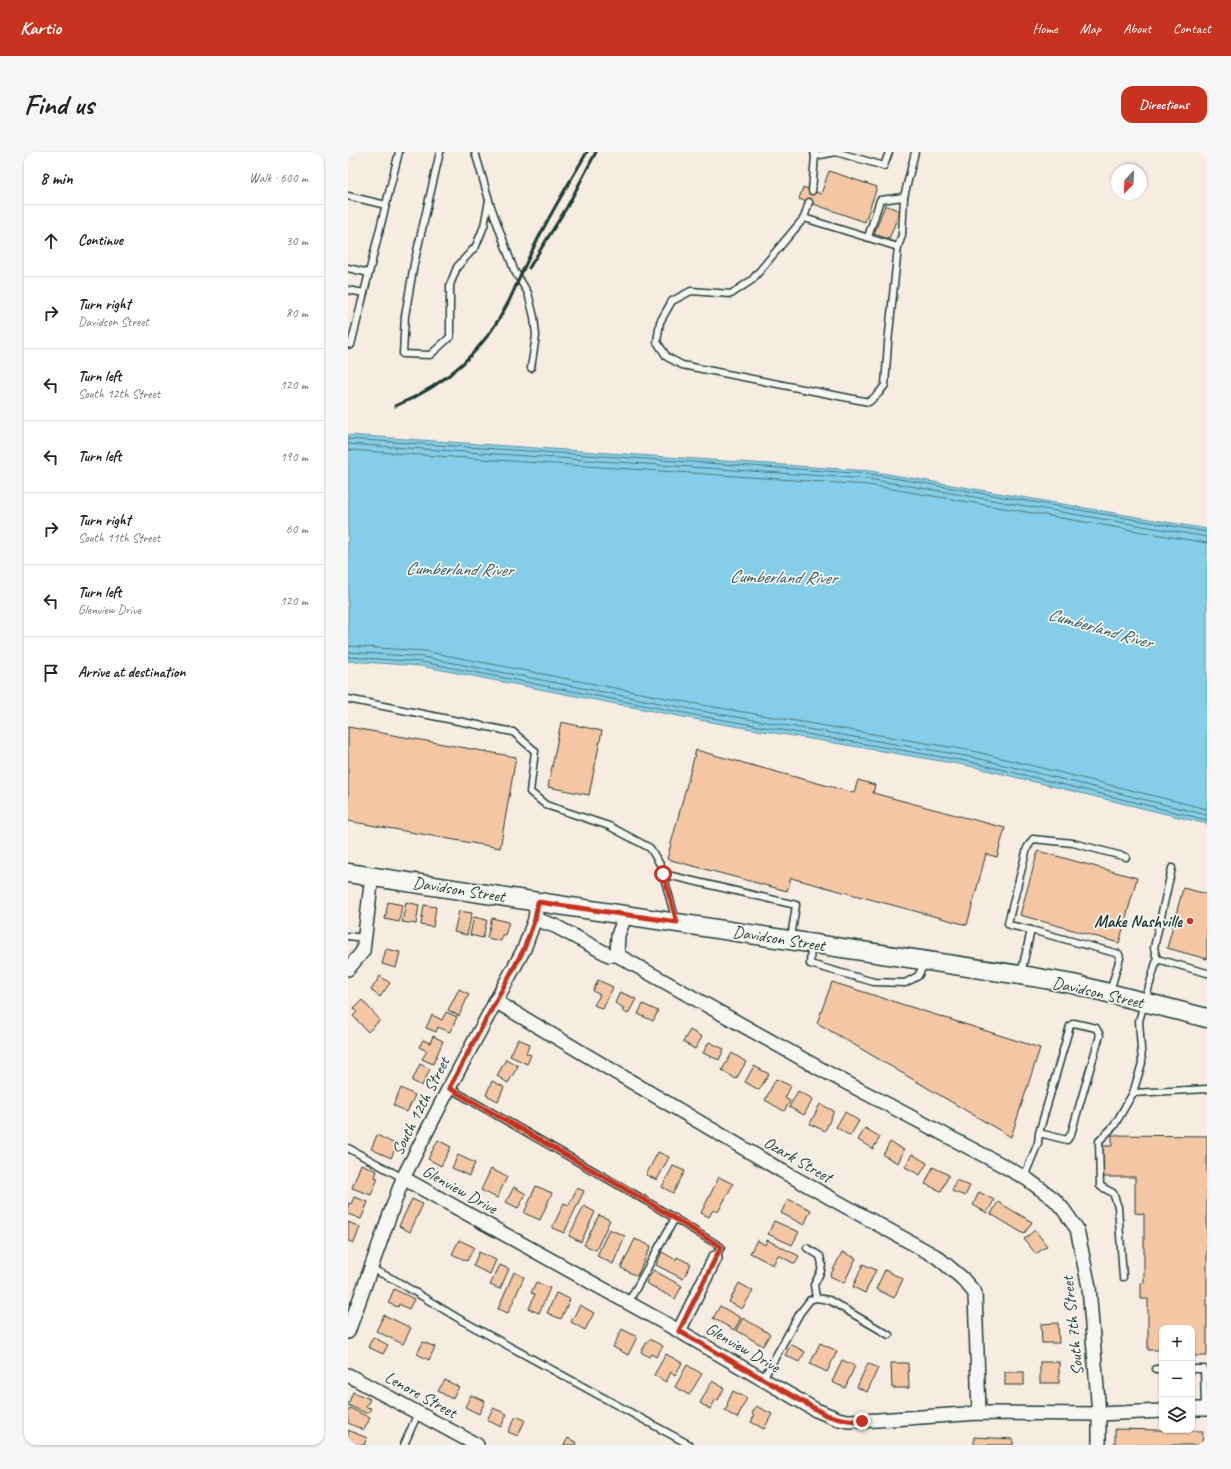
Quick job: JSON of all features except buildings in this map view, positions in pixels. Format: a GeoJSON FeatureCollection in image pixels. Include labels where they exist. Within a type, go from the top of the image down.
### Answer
{"type":"FeatureCollection","features":[{"type":"Feature","properties":{"kind":"street","name":"Davidson Street"},"geometry":{"type":"LineString","coordinates":[[348,873],[626,914],[1073,984],[1207,1018]]}},
{"type":"Feature","properties":{"kind":"street"},"geometry":{"type":"LineString","coordinates":[[348,969],[362,951],[372,876]]}},
{"type":"Feature","properties":{"kind":"street","name":"South 12th Street"},"geometry":{"type":"LineString","coordinates":[[348,1332],[403,1178],[449,1088],[524,949],[535,919],[538,902]]}},
{"type":"Feature","properties":{"kind":"street"},"geometry":{"type":"LineString","coordinates":[[617,955],[618,935],[626,914]]}},
{"type":"Feature","properties":{"kind":"street"},"geometry":{"type":"LineString","coordinates":[[535,919],[555,926],[609,955],[617,955],[819,1068],[1024,1177]]}},
{"type":"Feature","properties":{"kind":"street","name":"Ozark Street"},"geometry":{"type":"LineString","coordinates":[[495,1001],[782,1171],[937,1257],[962,1278],[975,1293],[979,1413]]}},
{"type":"Feature","properties":{"kind":"street","name":"South 7th Street"},"geometry":{"type":"LineString","coordinates":[[1024,1177],[1054,1199],[1064,1209],[1077,1229],[1089,1287],[1099,1445]]}},
{"type":"Feature","properties":{"kind":"street","name":"Glenview Drive"},"geometry":{"type":"LineString","coordinates":[[403,1178],[679,1331],[826,1415],[838,1419],[848,1421],[878,1420],[979,1413],[1098,1414],[1159,1411]]}},
{"type":"Feature","properties":{"kind":"street"},"geometry":{"type":"LineString","coordinates":[[679,1331],[715,1258]]}},
{"type":"Feature","properties":{"kind":"street","name":"Lenore Street"},"geometry":{"type":"LineString","coordinates":[[348,1375],[477,1445]]}},
{"type":"Feature","properties":{"kind":"lane"},"geometry":{"type":"LineString","coordinates":[[348,344],[351,345],[399,152]]}},
{"type":"Feature","properties":{"kind":"lane"},"geometry":{"type":"LineString","coordinates":[[440,152],[414,264],[405,316],[403,354],[430,355],[450,336],[450,285],[457,267],[476,246],[484,226],[489,200]]}},
{"type":"Feature","properties":{"kind":"lane"},"geometry":{"type":"LineString","coordinates":[[475,152],[489,200],[514,270],[528,293],[533,311],[536,336],[531,368]]}},
{"type":"Feature","properties":{"kind":"lane"},"geometry":{"type":"LineString","coordinates":[[812,191],[814,186],[814,154],[836,152],[884,166],[889,152]]}},
{"type":"Feature","properties":{"kind":"lane"},"geometry":{"type":"LineString","coordinates":[[809,202],[804,218],[752,280],[731,294],[691,291],[672,301],[660,322],[657,342],[667,357],[682,365],[869,402],[885,385],[898,246],[902,235],[904,197],[915,152]]}},
{"type":"Feature","properties":{"kind":"lane"},"geometry":{"type":"LineString","coordinates":[[348,196],[386,205]]}},
{"type":"Feature","properties":{"kind":"lane"},"geometry":{"type":"LineString","coordinates":[[868,238],[880,200],[904,197]]}},
{"type":"Feature","properties":{"kind":"lane"},"geometry":{"type":"LineString","coordinates":[[804,218],[898,246]]}},
{"type":"Feature","properties":{"kind":"lane"},"geometry":{"type":"LineString","coordinates":[[348,268],[369,273]]}},
{"type":"Feature","properties":{"kind":"lane"},"geometry":{"type":"LineString","coordinates":[[348,290],[364,293]]}},
{"type":"Feature","properties":{"kind":"lane"},"geometry":{"type":"LineString","coordinates":[[348,699],[513,732],[535,751],[530,792],[546,805],[609,826],[650,848],[661,866],[677,922]]}},
{"type":"Feature","properties":{"kind":"lane"},"geometry":{"type":"LineString","coordinates":[[1110,994],[1120,958],[1119,954],[1010,925],[1008,922],[1027,848],[1033,839],[1073,843],[1126,857]]}},
{"type":"Feature","properties":{"kind":"lane"},"geometry":{"type":"LineString","coordinates":[[1124,1277],[1118,1207],[1113,1193],[1100,1186],[1099,1141],[1114,1126],[1133,1093],[1142,1063],[1139,1021],[1157,959],[1154,948],[1172,868]]}},
{"type":"Feature","properties":{"kind":"lane"},"geometry":{"type":"LineString","coordinates":[[663,874],[796,904],[791,940]]}},
{"type":"Feature","properties":{"kind":"lane"},"geometry":{"type":"LineString","coordinates":[[1021,976],[1031,930]]}},
{"type":"Feature","properties":{"kind":"lane"},"geometry":{"type":"LineString","coordinates":[[348,936],[364,938]]}},
{"type":"Feature","properties":{"kind":"lane"},"geometry":{"type":"LineString","coordinates":[[812,943],[810,964],[874,982],[905,983],[918,976],[926,961]]}},
{"type":"Feature","properties":{"kind":"lane"},"geometry":{"type":"LineString","coordinates":[[1157,959],[1207,973]]}},
{"type":"Feature","properties":{"kind":"lane"},"geometry":{"type":"LineString","coordinates":[[1024,1177],[1038,1143],[1039,1133],[1070,1026],[1074,1023],[1096,1028],[1100,1035],[1071,1134],[1067,1140],[1039,1133]]}},
{"type":"Feature","properties":{"kind":"lane"},"geometry":{"type":"LineString","coordinates":[[449,1088],[675,1218],[721,1247],[715,1258]]}},
{"type":"Feature","properties":{"kind":"lane"},"geometry":{"type":"LineString","coordinates":[[1133,1093],[1207,1089]]}},
{"type":"Feature","properties":{"kind":"lane"},"geometry":{"type":"LineString","coordinates":[[348,1148],[403,1178]]}},
{"type":"Feature","properties":{"kind":"lane"},"geometry":{"type":"LineString","coordinates":[[628,1303],[675,1218]]}},
{"type":"Feature","properties":{"kind":"lane"},"geometry":{"type":"LineString","coordinates":[[807,1248],[820,1256],[822,1264],[814,1285],[816,1298]]}},
{"type":"Feature","properties":{"kind":"lane"},"geometry":{"type":"LineString","coordinates":[[370,1268],[395,1280],[461,1320],[690,1445]]}},
{"type":"Feature","properties":{"kind":"lane"},"geometry":{"type":"LineString","coordinates":[[763,1379],[800,1313],[810,1300],[816,1298],[828,1300],[889,1335]]}},
{"type":"Feature","properties":{"kind":"lane"},"geometry":{"type":"LineString","coordinates":[[1195,1369],[1206,1369],[1201,1409]]}},
{"type":"Feature","properties":{"kind":"lane"},"geometry":{"type":"LineString","coordinates":[[404,1445],[418,1413]]}},
{"type":"Feature","properties":{"kind":"water","name":"Cumberland River"},"geometry":{"type":"Polygon","coordinates":[[[348,435],[870,471],[1207,529],[1207,824],[970,766],[699,720],[421,666],[348,661],[348,435]]]}},
{"type":"Feature","properties":{"kind":"railway"},"geometry":{"type":"LineString","coordinates":[[395,406],[414,398],[447,377],[476,351],[488,336],[509,301],[529,257],[558,201],[587,152]]}},
{"type":"Feature","properties":{"kind":"railway"},"geometry":{"type":"LineString","coordinates":[[529,268],[567,207],[596,152]]}},
{"type":"Feature","properties":{"kind":"place","name":"Make Nashville"},"geometry":{"type":"Point","coordinates":[1190,921]}},
{"type":"Feature","properties":{"kind":"route"},"geometry":{"type":"LineString","coordinates":[[663,874],[677,922],[538,902],[535,919],[524,949],[449,1088],[648,1202],[721,1247],[679,1331],[826,1415],[848,1421],[862,1421]]}}]}
